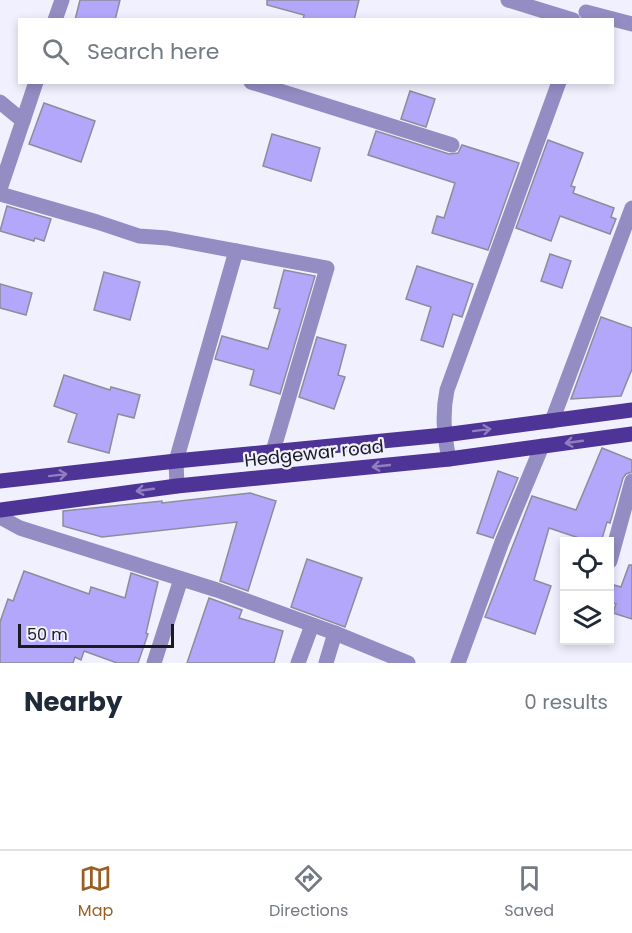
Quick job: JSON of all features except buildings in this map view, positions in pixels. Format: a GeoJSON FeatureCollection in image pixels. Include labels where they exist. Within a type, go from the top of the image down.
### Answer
{"type":"FeatureCollection","features":[{"type":"Feature","properties":{"kind":"main road","name":"Hedgewar road"},"geometry":{"type":"LineString","coordinates":[[0,481],[444,435],[632,410]]}},
{"type":"Feature","properties":{"kind":"main road","name":"Hedgewar road"},"geometry":{"type":"LineString","coordinates":[[0,510],[177,486],[449,459],[632,434]]}},
{"type":"Feature","properties":{"kind":"street"},"geometry":{"type":"LineString","coordinates":[[55,18],[62,0]]}},
{"type":"Feature","properties":{"kind":"street"},"geometry":{"type":"LineString","coordinates":[[508,0],[605,18]]}},
{"type":"Feature","properties":{"kind":"street"},"geometry":{"type":"LineString","coordinates":[[614,20],[632,24]]}},
{"type":"Feature","properties":{"kind":"street"},"geometry":{"type":"LineString","coordinates":[[0,189],[35,84]]}},
{"type":"Feature","properties":{"kind":"street"},"geometry":{"type":"LineString","coordinates":[[257,84],[452,145]]}},
{"type":"Feature","properties":{"kind":"street"},"geometry":{"type":"LineString","coordinates":[[449,459],[444,435],[443,408],[455,366],[558,84]]}},
{"type":"Feature","properties":{"kind":"street"},"geometry":{"type":"LineString","coordinates":[[0,102],[23,122]]}},
{"type":"Feature","properties":{"kind":"street"},"geometry":{"type":"LineString","coordinates":[[0,194],[138,236],[167,238],[327,268],[273,451]]}},
{"type":"Feature","properties":{"kind":"street"},"geometry":{"type":"LineString","coordinates":[[552,421],[632,208]]}},
{"type":"Feature","properties":{"kind":"street"},"geometry":{"type":"LineString","coordinates":[[177,486],[176,461],[236,251]]}},
{"type":"Feature","properties":{"kind":"street"},"geometry":{"type":"LineString","coordinates":[[458,663],[502,542],[542,446]]}},
{"type":"Feature","properties":{"kind":"street"},"geometry":{"type":"LineString","coordinates":[[614,544],[632,481]]}},
{"type":"Feature","properties":{"kind":"street"},"geometry":{"type":"LineString","coordinates":[[0,517],[20,528],[181,579],[335,633],[408,663]]}},
{"type":"Feature","properties":{"kind":"street"},"geometry":{"type":"LineString","coordinates":[[154,663],[181,579]]}},
{"type":"Feature","properties":{"kind":"street"},"geometry":{"type":"LineString","coordinates":[[298,663],[312,625]]}},
{"type":"Feature","properties":{"kind":"street"},"geometry":{"type":"LineString","coordinates":[[326,663],[335,633]]}}]}
